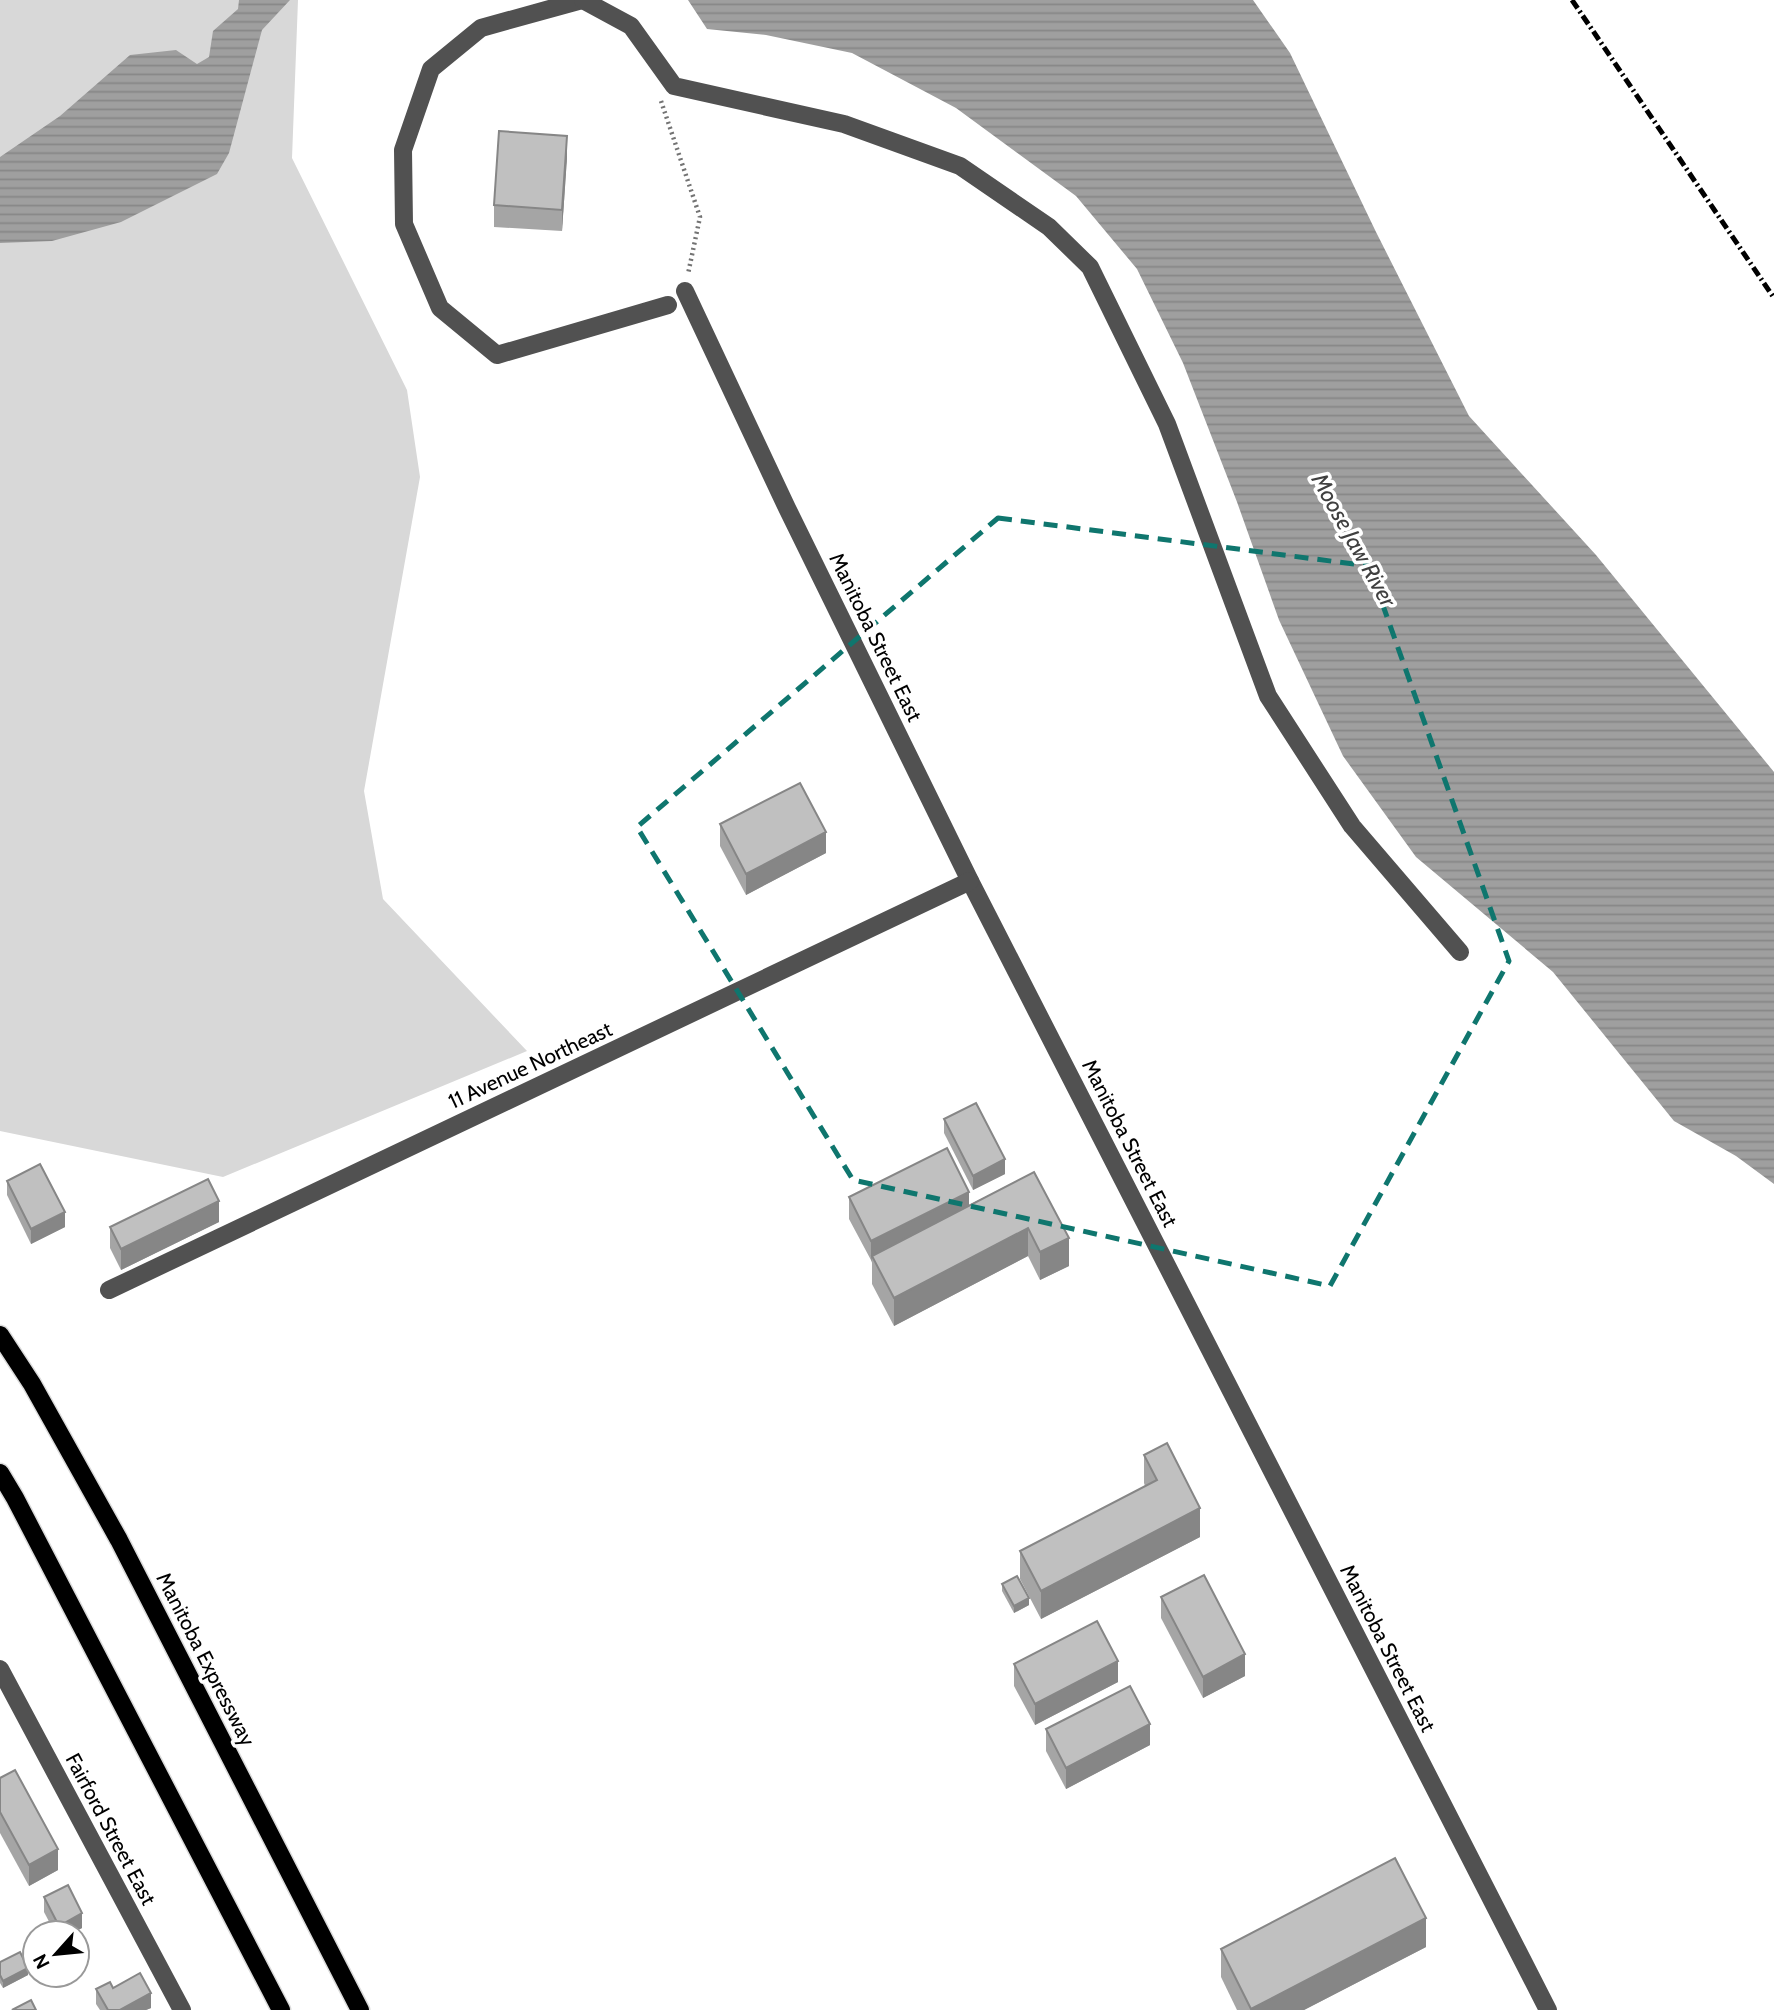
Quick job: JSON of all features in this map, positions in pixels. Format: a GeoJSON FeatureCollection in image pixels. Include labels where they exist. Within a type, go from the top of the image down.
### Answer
{"type":"FeatureCollection","features":[{"type":"Feature","properties":{"kind":"main road","name":"Manitoba Expressway"},"geometry":{"type":"LineString","coordinates":[[0,1335],[32,1384],[119,1540],[360,2010]]}},
{"type":"Feature","properties":{"kind":"main road"},"geometry":{"type":"LineString","coordinates":[[0,1474],[15,1498],[281,2010]]}},
{"type":"Feature","properties":{"kind":"street"},"geometry":{"type":"LineString","coordinates":[[668,305],[497,355],[440,308],[404,223],[403,150],[431,69],[481,28],[582,0],[631,26],[674,86],[844,124],[961,166],[1049,227],[1090,267],[1167,424],[1268,696],[1352,826],[1460,952]]}},
{"type":"Feature","properties":{"kind":"street","name":"Manitoba Street East"},"geometry":{"type":"LineString","coordinates":[[685,290],[787,508],[970,881],[1548,2010]]}},
{"type":"Feature","properties":{"kind":"street","name":"11 Avenue Northeast"},"geometry":{"type":"LineString","coordinates":[[109,1290],[970,881]]}},
{"type":"Feature","properties":{"kind":"street","name":"Fairford Street East"},"geometry":{"type":"LineString","coordinates":[[0,1669],[182,2010]]}},
{"type":"Feature","properties":{"kind":"path"},"geometry":{"type":"LineString","coordinates":[[661,100],[700,217],[685,290]]}},
{"type":"Feature","properties":{"kind":"highlighted area"},"geometry":{"type":"Polygon","coordinates":[[[998,518],[1369,566],[1509,961],[1330,1286],[853,1180],[637,827],[998,518]]]}},
{"type":"Feature","properties":{"kind":"shaded area"},"geometry":{"type":"Polygon","coordinates":[[[0,0],[298,0],[292,158],[407,390],[420,477],[364,791],[383,899],[527,1051],[223,1177],[0,1131],[0,0]]]}},
{"type":"Feature","properties":{"kind":"water"},"geometry":{"type":"Polygon","coordinates":[[[239,0],[290,0],[262,30],[229,153],[217,174],[121,222],[52,241],[0,243],[0,157],[60,116],[130,55],[176,50],[197,64],[209,57],[213,31],[238,9],[239,0]]]}},
{"type":"Feature","properties":{"kind":"water","name":"Moose Jaw River"},"geometry":{"type":"Polygon","coordinates":[[[688,0],[1253,0],[1290,53],[1469,416],[1596,555],[1774,772],[1774,1184],[1736,1156],[1674,1121],[1553,972],[1416,857],[1343,756],[1279,620],[1183,363],[1137,269],[1076,196],[956,108],[852,53],[766,35],[707,29],[688,0]]]}},
{"type":"Feature","properties":{"kind":"building"},"geometry":{"type":"Polygon","coordinates":[[[499,131],[567,136],[562,210],[494,205],[499,131]]]}},
{"type":"Feature","properties":{"kind":"building"},"geometry":{"type":"Polygon","coordinates":[[[800,783],[826,832],[746,874],[720,824],[800,783]]]}},
{"type":"Feature","properties":{"kind":"building"},"geometry":{"type":"Polygon","coordinates":[[[976,1103],[1005,1159],[973,1176],[944,1119],[976,1103]]]}},
{"type":"Feature","properties":{"kind":"building"},"geometry":{"type":"Polygon","coordinates":[[[947,1148],[969,1192],[871,1241],[849,1197],[947,1148]]]}},
{"type":"Feature","properties":{"kind":"building"},"geometry":{"type":"Polygon","coordinates":[[[40,1164],[65,1212],[31,1229],[7,1181],[40,1164]]]}},
{"type":"Feature","properties":{"kind":"building"},"geometry":{"type":"Polygon","coordinates":[[[1034,1172],[1069,1238],[1040,1252],[1028,1228],[894,1298],[872,1256],[1034,1172]]]}},
{"type":"Feature","properties":{"kind":"building"},"geometry":{"type":"Polygon","coordinates":[[[208,1179],[219,1201],[121,1249],[110,1227],[208,1179]]]}},
{"type":"Feature","properties":{"kind":"building"},"geometry":{"type":"Polygon","coordinates":[[[1167,1443],[1200,1508],[1041,1591],[1020,1551],[1157,1480],[1144,1455],[1167,1443]]]}},
{"type":"Feature","properties":{"kind":"building"},"geometry":{"type":"Polygon","coordinates":[[[1204,1575],[1245,1654],[1203,1677],[1161,1597],[1204,1575]]]}},
{"type":"Feature","properties":{"kind":"building"},"geometry":{"type":"Polygon","coordinates":[[[1017,1576],[1029,1598],[1014,1606],[1002,1584],[1017,1576]]]}},
{"type":"Feature","properties":{"kind":"building"},"geometry":{"type":"Polygon","coordinates":[[[1097,1621],[1118,1661],[1035,1704],[1014,1664],[1097,1621]]]}},
{"type":"Feature","properties":{"kind":"building"},"geometry":{"type":"Polygon","coordinates":[[[1130,1686],[1150,1724],[1066,1768],[1046,1729],[1130,1686]]]}},
{"type":"Feature","properties":{"kind":"building"},"geometry":{"type":"Polygon","coordinates":[[[15,1770],[58,1849],[29,1865],[0,1812],[0,1778],[15,1770]]]}},
{"type":"Feature","properties":{"kind":"building"},"geometry":{"type":"Polygon","coordinates":[[[1395,1858],[1426,1918],[1251,2009],[1221,1949],[1395,1858]]]}},
{"type":"Feature","properties":{"kind":"building"},"geometry":{"type":"Polygon","coordinates":[[[68,1885],[82,1913],[71,1919],[55,1919],[44,1897],[68,1885]]]}},
{"type":"Feature","properties":{"kind":"building"},"geometry":{"type":"Polygon","coordinates":[[[20,1952],[21,1972],[3,1981],[0,1962],[20,1952]]]}},
{"type":"Feature","properties":{"kind":"building"},"geometry":{"type":"Polygon","coordinates":[[[140,1973],[151,1993],[120,2010],[108,2010],[96,1989],[110,1982],[113,1988],[140,1973]]]}},
{"type":"Feature","properties":{"kind":"building"},"geometry":{"type":"Polygon","coordinates":[[[31,2000],[36,2010],[12,2010],[31,2000]]]}},
{"type":"Feature","properties":{"kind":"railway"},"geometry":{"type":"LineString","coordinates":[[1572,0],[1774,298]]}}]}
